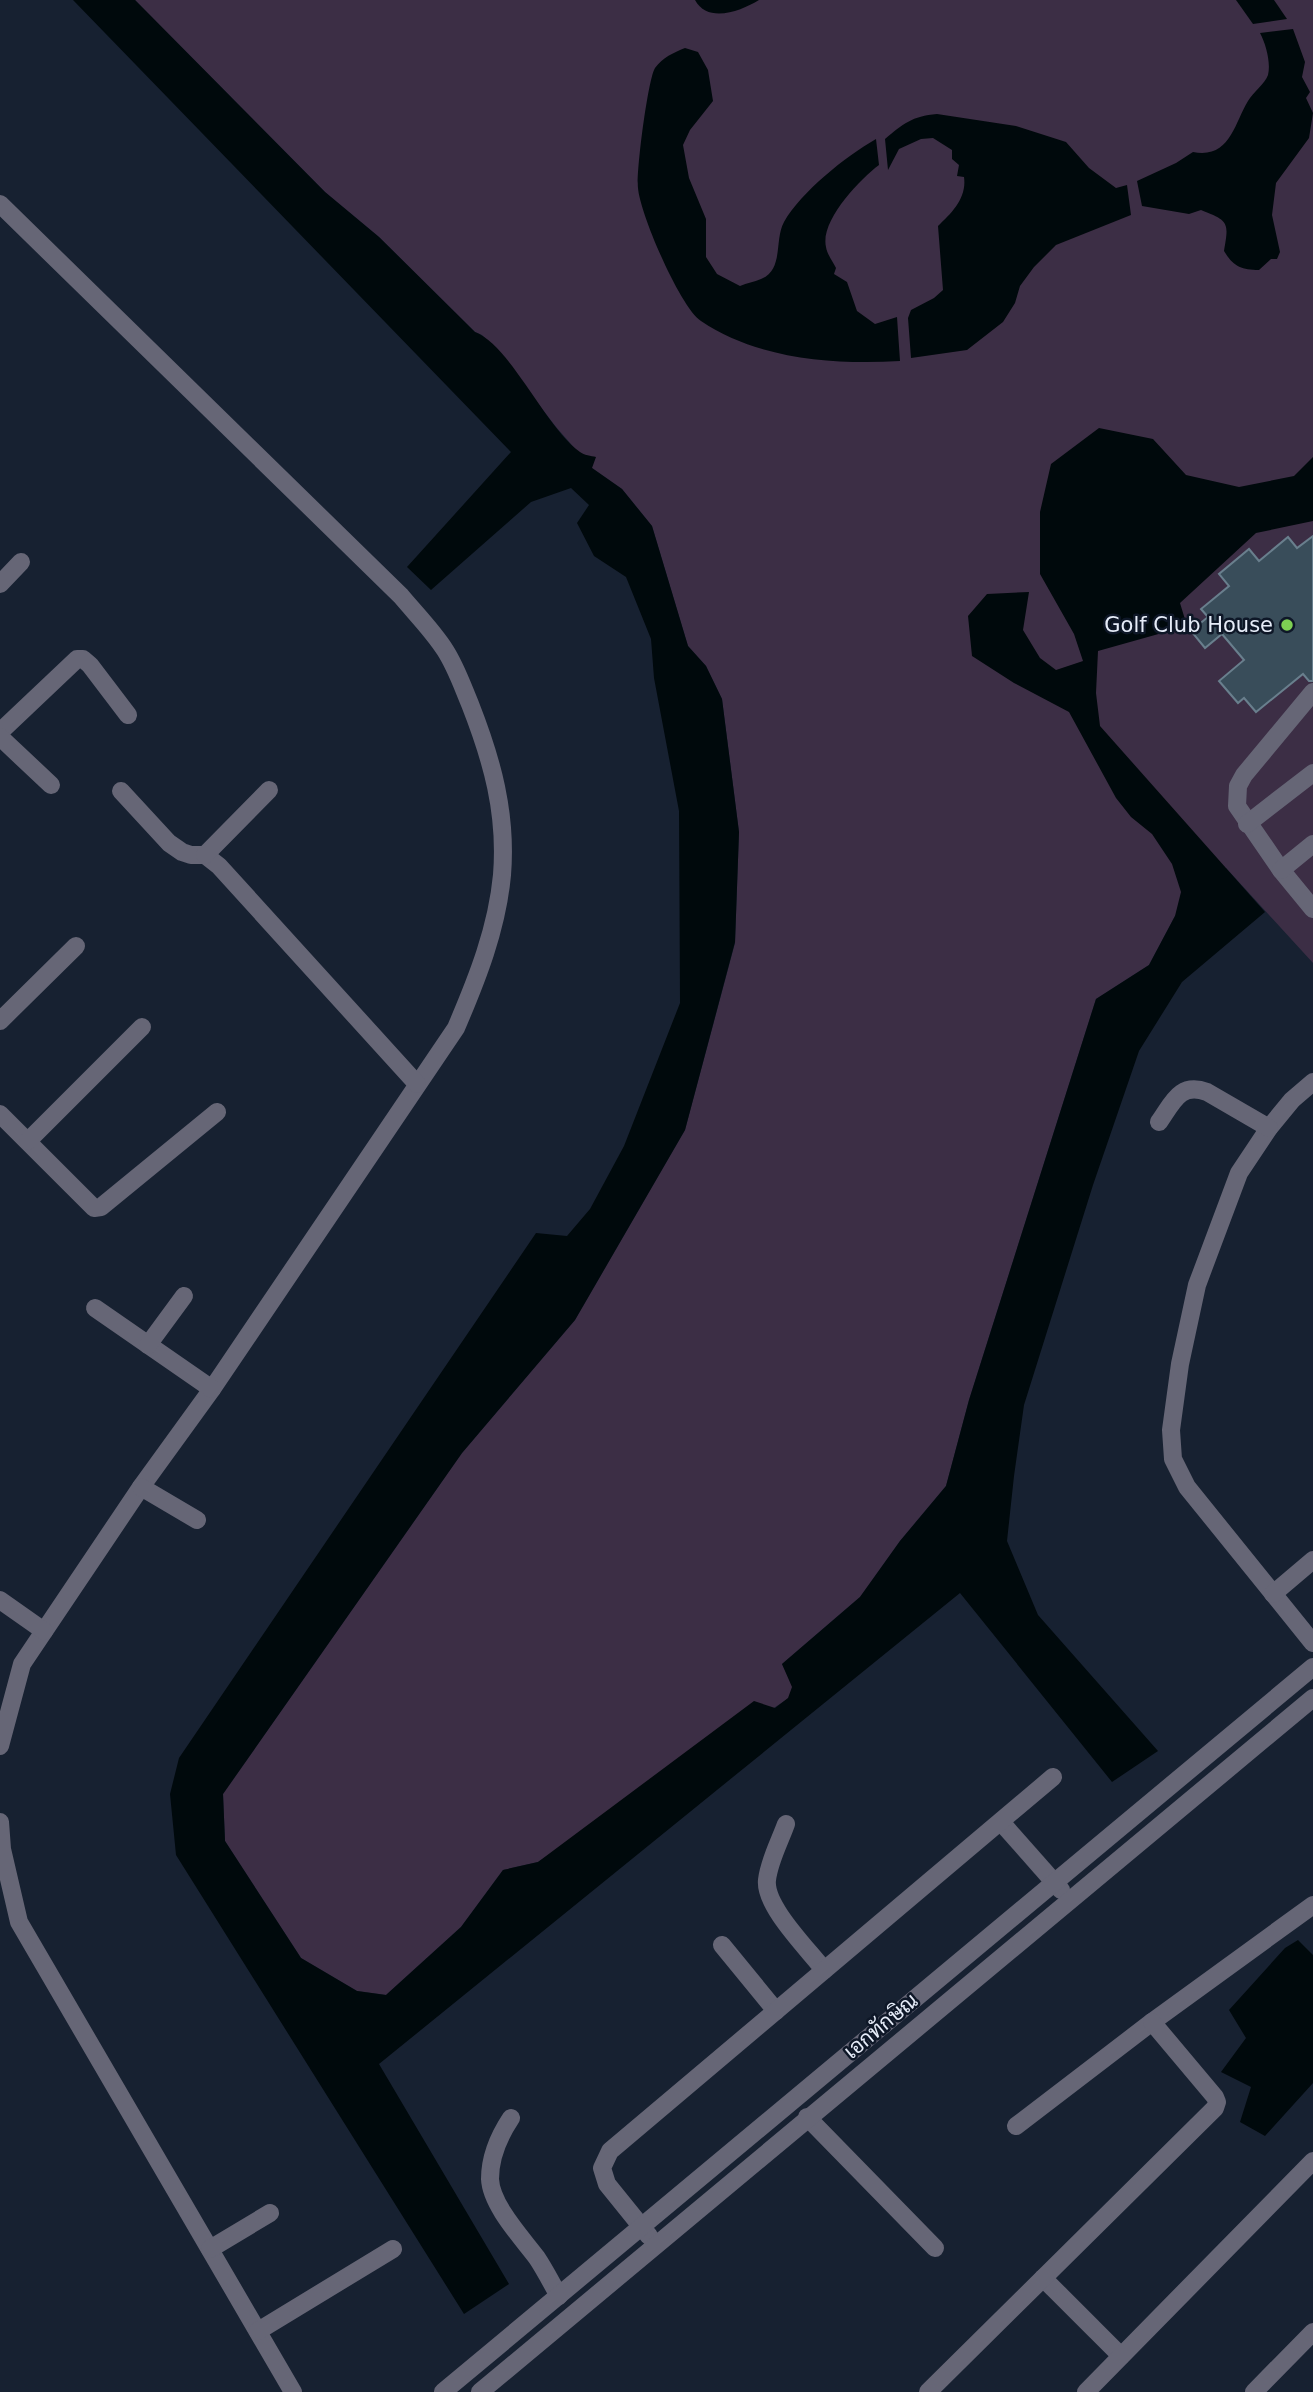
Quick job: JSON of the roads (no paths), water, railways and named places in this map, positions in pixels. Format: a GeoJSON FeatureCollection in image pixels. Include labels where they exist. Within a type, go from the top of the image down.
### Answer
{"type":"FeatureCollection","features":[{"type":"Feature","properties":{"kind":"street"},"geometry":{"type":"LineString","coordinates":[[0,204],[401,596],[444,648],[456,668],[495,772],[500,804],[502,877],[479,975],[456,1028],[22,1664],[0,1746]]}},
{"type":"Feature","properties":{"kind":"street"},"geometry":{"type":"LineString","coordinates":[[0,584],[22,562]]}},
{"type":"Feature","properties":{"kind":"street"},"geometry":{"type":"LineString","coordinates":[[51,785],[0,734],[77,659],[83,659],[90,665],[128,715]]}},
{"type":"Feature","properties":{"kind":"street"},"geometry":{"type":"LineString","coordinates":[[1313,692],[1264,750],[1238,786],[1237,806],[1281,870],[1313,908]]}},
{"type":"Feature","properties":{"kind":"street"},"geometry":{"type":"LineString","coordinates":[[1247,824],[1313,774]]}},
{"type":"Feature","properties":{"kind":"street"},"geometry":{"type":"LineString","coordinates":[[205,855],[269,790]]}},
{"type":"Feature","properties":{"kind":"street"},"geometry":{"type":"LineString","coordinates":[[121,791],[169,843],[191,855],[205,855],[219,866],[417,1084]]}},
{"type":"Feature","properties":{"kind":"street"},"geometry":{"type":"LineString","coordinates":[[1281,870],[1313,844]]}},
{"type":"Feature","properties":{"kind":"street"},"geometry":{"type":"LineString","coordinates":[[0,1021],[76,946]]}},
{"type":"Feature","properties":{"kind":"street"},"geometry":{"type":"LineString","coordinates":[[28,1141],[142,1027]]}},
{"type":"Feature","properties":{"kind":"street"},"geometry":{"type":"LineString","coordinates":[[1313,1082],[1292,1100],[1269,1128],[1239,1173],[1197,1285],[1180,1364],[1171,1430],[1173,1459],[1187,1487],[1313,1643]]}},
{"type":"Feature","properties":{"kind":"street"},"geometry":{"type":"LineString","coordinates":[[1159,1122],[1175,1098],[1185,1090],[1195,1088],[1207,1092],[1269,1128]]}},
{"type":"Feature","properties":{"kind":"street"},"geometry":{"type":"LineString","coordinates":[[0,1114],[94,1208],[101,1207],[218,1112]]}},
{"type":"Feature","properties":{"kind":"street"},"geometry":{"type":"LineString","coordinates":[[148,1345],[184,1296]]}},
{"type":"Feature","properties":{"kind":"street"},"geometry":{"type":"LineString","coordinates":[[95,1308],[212,1389]]}},
{"type":"Feature","properties":{"kind":"street"},"geometry":{"type":"LineString","coordinates":[[141,1488],[197,1520]]}},
{"type":"Feature","properties":{"kind":"street"},"geometry":{"type":"LineString","coordinates":[[1273,1594],[1313,1560]]}},
{"type":"Feature","properties":{"kind":"street"},"geometry":{"type":"LineString","coordinates":[[0,1600],[44,1631]]}},
{"type":"Feature","properties":{"kind":"street"},"geometry":{"type":"LineString","coordinates":[[443,2392],[1313,1667]]}},
{"type":"Feature","properties":{"kind":"street","name":"เอกทักษิณ"},"geometry":{"type":"LineString","coordinates":[[480,2392],[1313,1698]]}},
{"type":"Feature","properties":{"kind":"street"},"geometry":{"type":"LineString","coordinates":[[656,2244],[607,2184],[602,2168],[610,2151],[1053,1777]]}},
{"type":"Feature","properties":{"kind":"street"},"geometry":{"type":"LineString","coordinates":[[0,1822],[2,1849],[19,1922],[293,2392]]}},
{"type":"Feature","properties":{"kind":"street"},"geometry":{"type":"LineString","coordinates":[[1001,1822],[1069,1899]]}},
{"type":"Feature","properties":{"kind":"street"},"geometry":{"type":"LineString","coordinates":[[786,1824],[766,1882],[768,1895],[824,1970]]}},
{"type":"Feature","properties":{"kind":"street"},"geometry":{"type":"LineString","coordinates":[[1016,2126],[1152,2022],[1313,1905]]}},
{"type":"Feature","properties":{"kind":"street"},"geometry":{"type":"LineString","coordinates":[[722,1945],[776,2011]]}},
{"type":"Feature","properties":{"kind":"street"},"geometry":{"type":"LineString","coordinates":[[928,2392],[1215,2108],[1215,2097],[1152,2022]]}},
{"type":"Feature","properties":{"kind":"street"},"geometry":{"type":"LineString","coordinates":[[807,2117],[935,2248]]}},
{"type":"Feature","properties":{"kind":"street"},"geometry":{"type":"LineString","coordinates":[[511,2118],[503,2130],[492,2161],[490,2182],[501,2209],[539,2262],[559,2296]]}},
{"type":"Feature","properties":{"kind":"street"},"geometry":{"type":"LineString","coordinates":[[1086,2392],[1313,2161]]}},
{"type":"Feature","properties":{"kind":"street"},"geometry":{"type":"LineString","coordinates":[[211,2249],[270,2213]]}},
{"type":"Feature","properties":{"kind":"street"},"geometry":{"type":"LineString","coordinates":[[258,2331],[393,2249]]}},
{"type":"Feature","properties":{"kind":"street"},"geometry":{"type":"LineString","coordinates":[[1043,2278],[1121,2356]]}},
{"type":"Feature","properties":{"kind":"street"},"geometry":{"type":"LineString","coordinates":[[1254,2392],[1313,2332]]}},
{"type":"Feature","properties":{"kind":"place","name":"Golf Club House"},"geometry":{"type":"Point","coordinates":[1287,625]}}]}
